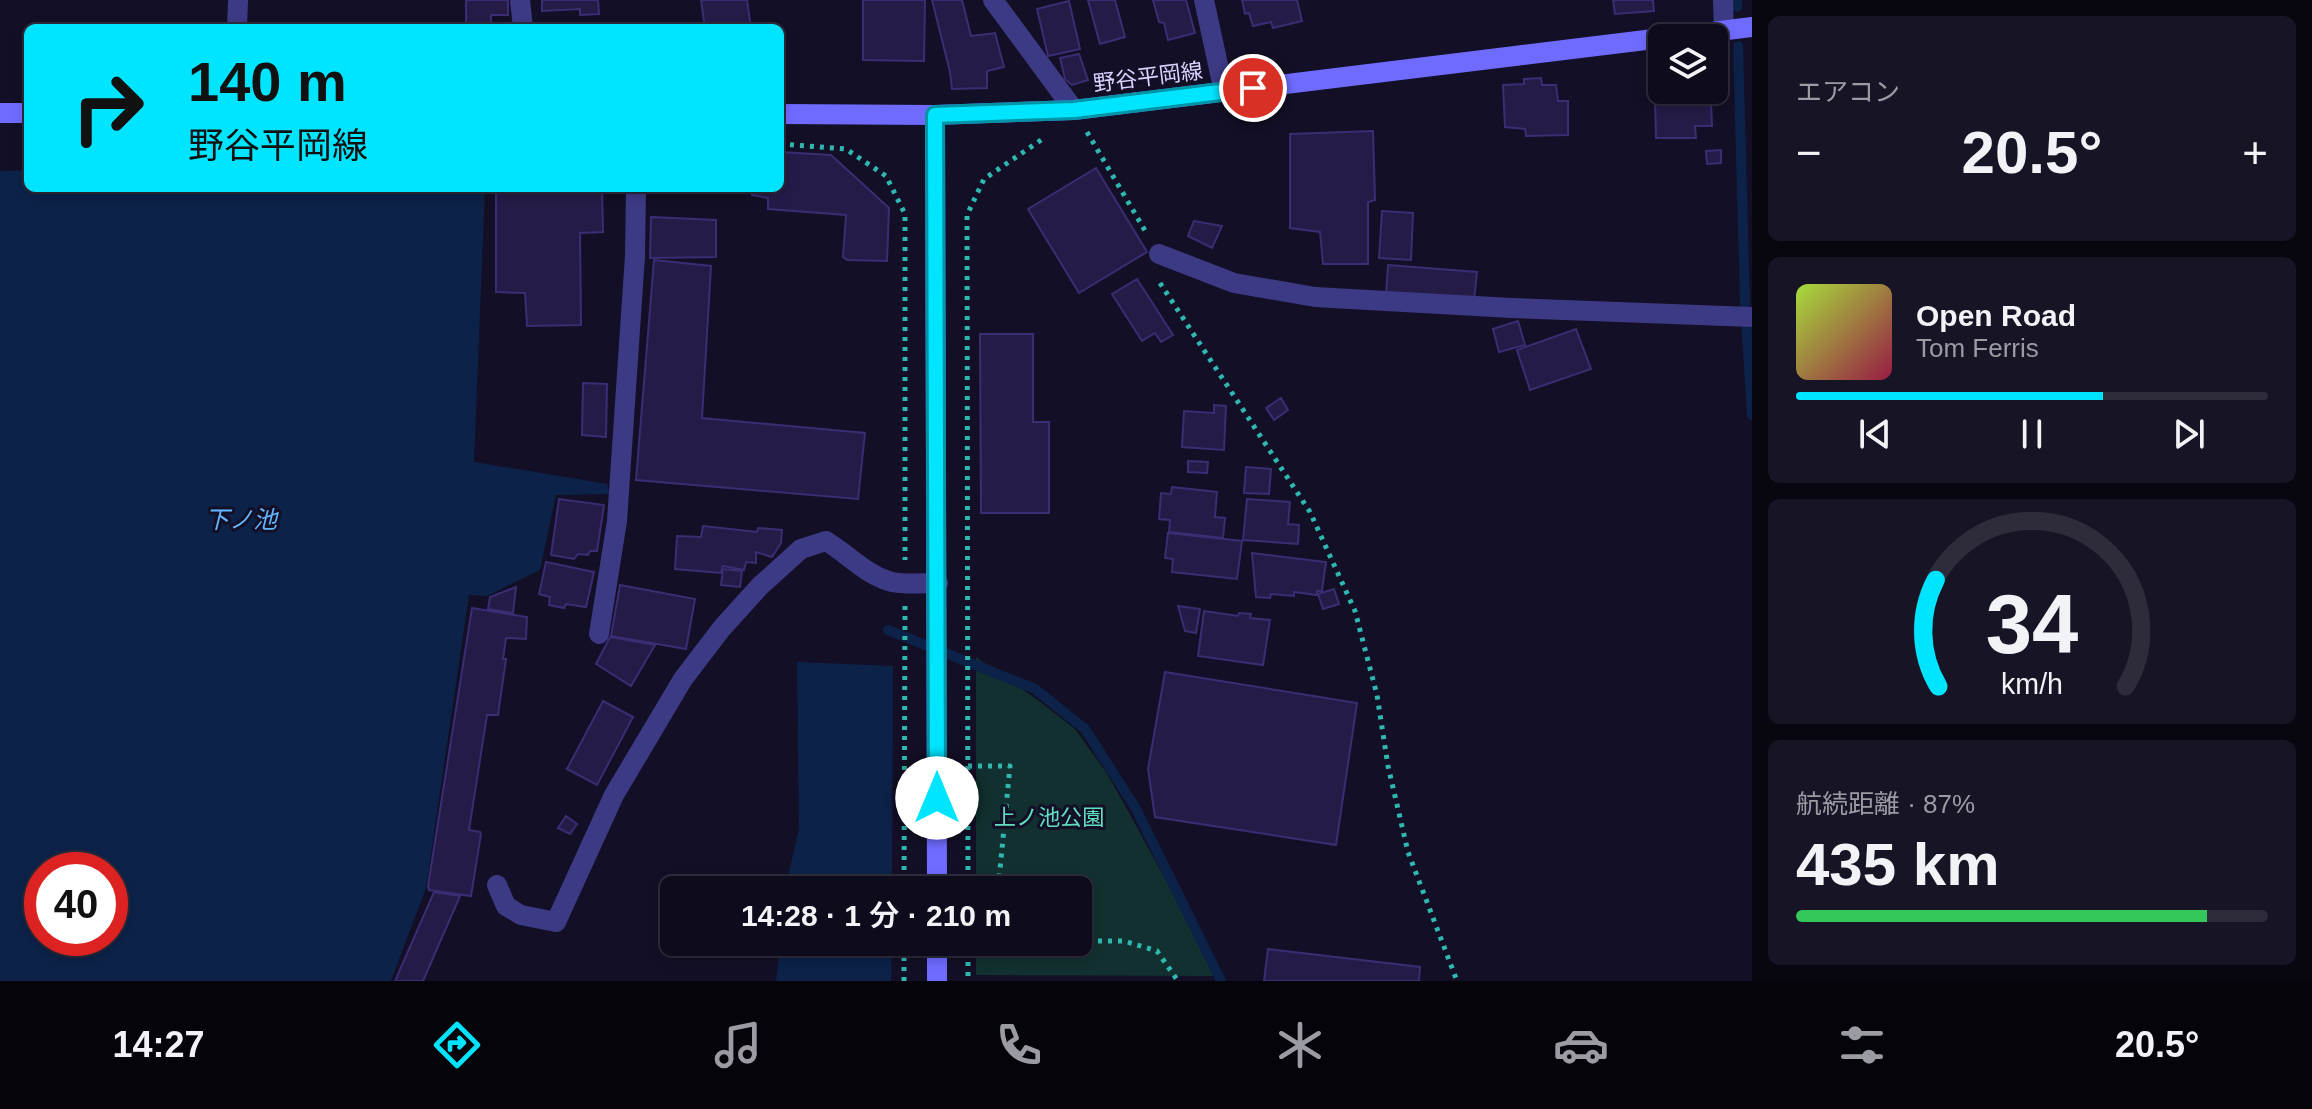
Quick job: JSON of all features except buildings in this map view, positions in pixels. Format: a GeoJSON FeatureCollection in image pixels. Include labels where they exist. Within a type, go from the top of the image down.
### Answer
{"type":"FeatureCollection","features":[{"type":"Feature","properties":{"kind":"main road","name":"野谷平岡線"},"geometry":{"type":"LineString","coordinates":[[1728,30],[1752,27]]}},
{"type":"Feature","properties":{"kind":"main road","name":"野谷平岡線"},"geometry":{"type":"LineString","coordinates":[[784,114],[935,115],[1074,110],[1648,40]]}},
{"type":"Feature","properties":{"kind":"main road"},"geometry":{"type":"LineString","coordinates":[[0,113],[24,113]]}},
{"type":"Feature","properties":{"kind":"main road"},"geometry":{"type":"LineString","coordinates":[[935,115],[937,876]]}},
{"type":"Feature","properties":{"kind":"main road"},"geometry":{"type":"LineString","coordinates":[[937,956],[937,981]]}},
{"type":"Feature","properties":{"kind":"street"},"geometry":{"type":"LineString","coordinates":[[237,24],[238,0]]}},
{"type":"Feature","properties":{"kind":"street"},"geometry":{"type":"LineString","coordinates":[[520,0],[523,24]]}},
{"type":"Feature","properties":{"kind":"street"},"geometry":{"type":"LineString","coordinates":[[993,0],[1074,110]]}},
{"type":"Feature","properties":{"kind":"street"},"geometry":{"type":"LineString","coordinates":[[1204,0],[1224,92]]}},
{"type":"Feature","properties":{"kind":"street"},"geometry":{"type":"LineString","coordinates":[[1723,0],[1724,24]]}},
{"type":"Feature","properties":{"kind":"street"},"geometry":{"type":"LineString","coordinates":[[599,634],[617,521],[635,256],[636,192]]}},
{"type":"Feature","properties":{"kind":"street"},"geometry":{"type":"LineString","coordinates":[[1159,254],[1234,283],[1315,297],[1752,317]]}},
{"type":"Feature","properties":{"kind":"street"},"geometry":{"type":"LineString","coordinates":[[497,885],[506,906],[521,915],[556,922],[614,795],[683,679],[722,628],[760,586],[801,549],[826,541],[866,570],[892,582],[938,583]]}},
{"type":"Feature","properties":{"kind":"path"},"geometry":{"type":"LineString","coordinates":[[1074,110],[1159,254],[1156,277],[1310,512],[1355,611],[1377,695],[1388,766],[1408,852],[1457,981]]}},
{"type":"Feature","properties":{"kind":"path"},"geometry":{"type":"LineString","coordinates":[[968,876],[967,215],[984,179],[1055,130]]}},
{"type":"Feature","properties":{"kind":"path"},"geometry":{"type":"LineString","coordinates":[[784,144],[846,149],[886,176],[905,214],[904,876]]}},
{"type":"Feature","properties":{"kind":"path"},"geometry":{"type":"LineString","coordinates":[[968,766],[1010,766],[999,876]]}},
{"type":"Feature","properties":{"kind":"path"},"geometry":{"type":"LineString","coordinates":[[1092,941],[1124,941],[1157,951],[1178,981]]}},
{"type":"Feature","properties":{"kind":"path"},"geometry":{"type":"LineString","coordinates":[[904,956],[904,981]]}},
{"type":"Feature","properties":{"kind":"path"},"geometry":{"type":"LineString","coordinates":[[968,956],[968,981]]}},
{"type":"Feature","properties":{"kind":"green space","name":"上ノ池公園"},"geometry":{"type":"Polygon","coordinates":[[[976,657],[1075,729],[1106,772],[1128,811],[1214,976],[976,975],[976,956],[1092,956],[1092,876],[976,876],[976,657]]]}},
{"type":"Feature","properties":{"kind":"water","name":"下ノ池"},"geometry":{"type":"Polygon","coordinates":[[[24,170],[24,192],[485,192],[474,462],[607,484],[610,494],[556,495],[540,570],[487,596],[469,595],[426,888],[391,981],[0,981],[0,171],[24,170]]]}},
{"type":"Feature","properties":{"kind":"water"},"geometry":{"type":"Polygon","coordinates":[[[797,662],[893,666],[892,876],[788,876],[799,828],[797,662]]]}},
{"type":"Feature","properties":{"kind":"water"},"geometry":{"type":"Polygon","coordinates":[[[779,956],[892,956],[891,981],[776,981],[779,956]]]}},
{"type":"Feature","properties":{"kind":"waterway"},"geometry":{"type":"LineString","coordinates":[[1737,0],[1737,7]]}},
{"type":"Feature","properties":{"kind":"waterway"},"geometry":{"type":"LineString","coordinates":[[1738,46],[1745,302],[1752,415]]}},
{"type":"Feature","properties":{"kind":"waterway"},"geometry":{"type":"LineString","coordinates":[[888,630],[1035,689],[1085,729],[1135,807],[1221,981]]}},
{"type":"Feature","properties":{"kind":"route"},"geometry":{"type":"LineString","coordinates":[[937,798],[935,115],[1074,110],[1253,88]]}}]}
